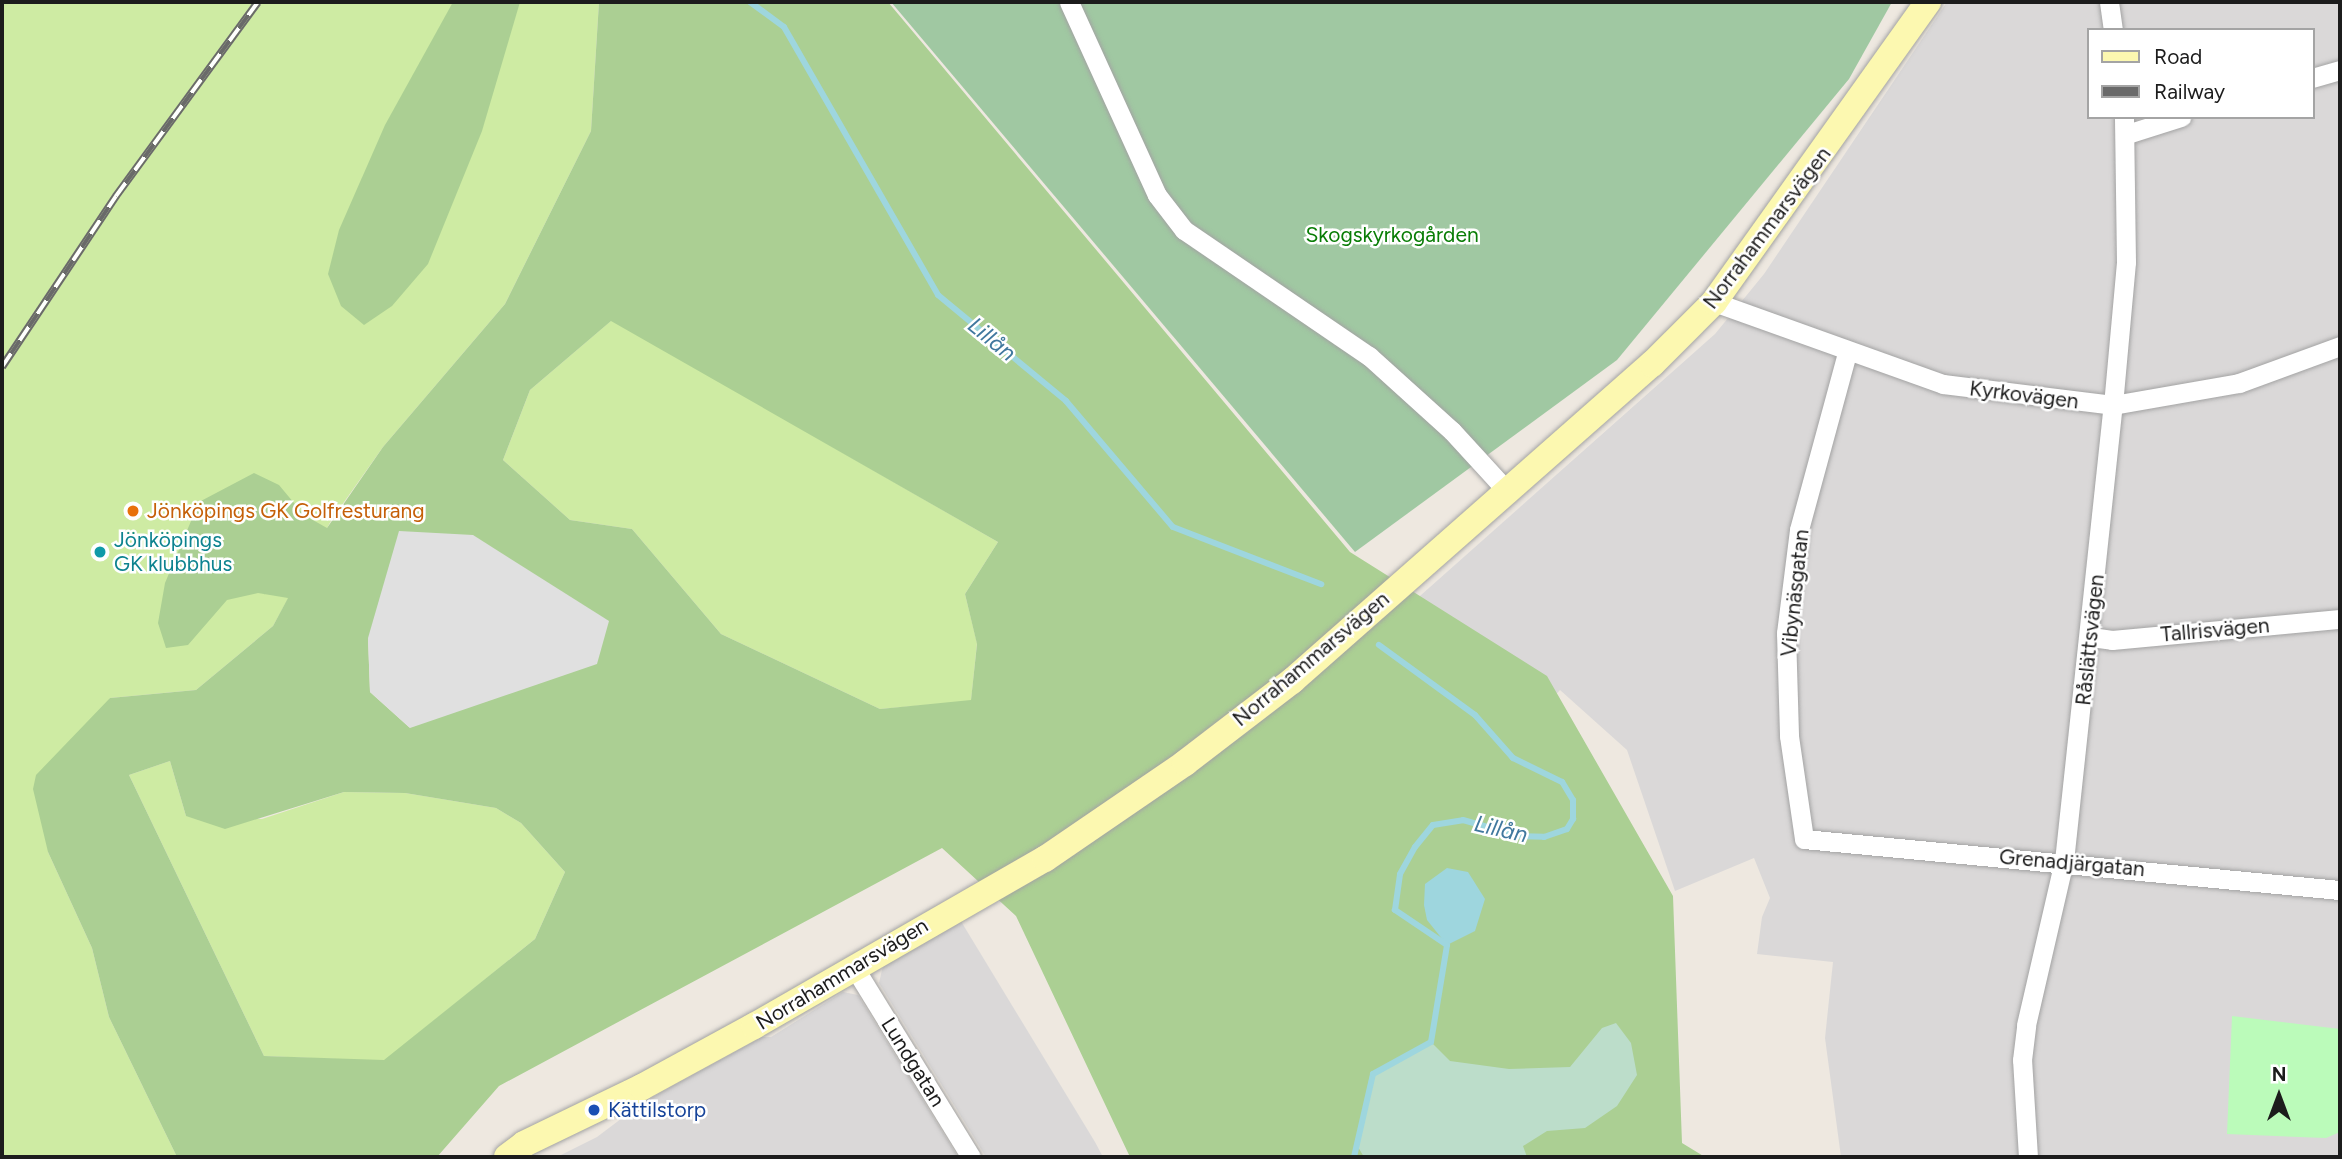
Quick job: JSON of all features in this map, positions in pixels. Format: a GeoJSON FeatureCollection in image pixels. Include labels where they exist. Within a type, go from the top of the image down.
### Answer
{"type":"FeatureCollection","features":[{"type":"Feature","properties":{"kind":"street"},"geometry":{"type":"LineString","coordinates":[[1069,2],[1157,195],[1184,230],[1369,356],[1452,430],[1507,491]]}},
{"type":"Feature","properties":{"kind":"street","name":"Norrahammarsvägen"},"geometry":{"type":"LineString","coordinates":[[507,1157],[524,1144],[642,1087],[754,1026],[1045,859],[1185,763],[1293,681],[1652,364],[1714,302],[1928,2]]}},
{"type":"Feature","properties":{"kind":"street"},"geometry":{"type":"LineString","coordinates":[[2109,2],[2113,28]]}},
{"type":"Feature","properties":{"kind":"street"},"geometry":{"type":"LineString","coordinates":[[2314,77],[2340,70]]}},
{"type":"Feature","properties":{"kind":"street"},"geometry":{"type":"LineString","coordinates":[[2125,125],[2167,119]]}},
{"type":"Feature","properties":{"kind":"street","name":"Råslättsvägen"},"geometry":{"type":"LineString","coordinates":[[2028,1157],[2022,1060],[2026,1025],[2064,861],[2091,637],[2126,262],[2125,125]]}},
{"type":"Feature","properties":{"kind":"street","name":"Kyrkovägen"},"geometry":{"type":"LineString","coordinates":[[1714,302],[1847,353],[1943,384],[2113,405],[2239,383],[2340,346]]}},
{"type":"Feature","properties":{"kind":"street","name":"Vibynäsgatan"},"geometry":{"type":"LineString","coordinates":[[1804,839],[1789,736],[1786,633],[1799,530],[1847,353]]}},
{"type":"Feature","properties":{"kind":"street","name":"Tallrisvägen"},"geometry":{"type":"LineString","coordinates":[[2091,637],[2112,640],[2340,619]]}},
{"type":"Feature","properties":{"kind":"street","name":"Grenadjärgatan"},"geometry":{"type":"LineString","coordinates":[[1804,839],[2064,861],[2340,890]]}},
{"type":"Feature","properties":{"kind":"street","name":"Lundgatan"},"geometry":{"type":"LineString","coordinates":[[854,967],[971,1157]]}},
{"type":"Feature","properties":{"kind":"shaded area"},"geometry":{"type":"Polygon","coordinates":[[[1947,2],[2340,2],[2340,1157],[1841,1157],[1825,1038],[1833,962],[1757,954],[1762,917],[1770,898],[1754,858],[1675,891],[1627,750],[1560,690],[1527,725],[1394,619],[1715,334],[1764,274],[1947,2]]]}},
{"type":"Feature","properties":{"kind":"shaded area"},"geometry":{"type":"Polygon","coordinates":[[[399,531],[473,535],[609,621],[597,664],[410,728],[370,692],[368,638],[399,531]]]}},
{"type":"Feature","properties":{"kind":"shaded area"},"geometry":{"type":"Polygon","coordinates":[[[959,918],[1103,1157],[986,1157],[879,983],[883,966],[959,918]]]}},
{"type":"Feature","properties":{"kind":"shaded area"},"geometry":{"type":"Polygon","coordinates":[[[843,992],[858,995],[958,1157],[557,1157],[597,1137],[642,1103],[762,1037],[771,1037],[843,992]]]}},
{"type":"Feature","properties":{"kind":"green space"},"geometry":{"type":"Polygon","coordinates":[[[2,2],[599,2],[591,131],[505,304],[383,447],[332,519],[273,626],[196,690],[110,698],[48,852],[92,948],[109,1017],[177,1157],[2,1157],[2,2]]]}},
{"type":"Feature","properties":{"kind":"green space"},"geometry":{"type":"Polygon","coordinates":[[[453,2],[520,2],[482,131],[428,264],[392,306],[364,325],[341,306],[328,274],[339,230],[385,125],[453,2]]]}},
{"type":"Feature","properties":{"kind":"green space"},"geometry":{"type":"Polygon","coordinates":[[[599,2],[888,2],[1350,552],[1547,676],[1673,896],[1682,1143],[1705,1157],[1130,1157],[1016,916],[942,848],[499,1086],[437,1157],[177,1157],[109,1017],[92,948],[48,852],[33,789],[36,775],[110,698],[196,690],[273,626],[288,598],[258,593],[227,600],[188,645],[166,648],[158,623],[165,583],[199,502],[254,473],[279,485],[304,515],[327,528],[383,447],[505,304],[591,131],[599,2]],[[611,321],[530,390],[503,460],[570,520],[632,529],[721,634],[880,709],[971,700],[977,644],[965,594],[998,542],[611,321]],[[368,638],[370,692],[410,728],[368,638]],[[170,761],[129,775],[264,1056],[384,1060],[535,939],[565,872],[521,823],[496,808],[405,793],[344,792],[225,829],[186,816],[170,761]]]}},
{"type":"Feature","properties":{"kind":"green space","name":"Skogskyrkogården"},"geometry":{"type":"Polygon","coordinates":[[[891,2],[1892,2],[1849,79],[1617,360],[1355,552],[891,2]]]}},
{"type":"Feature","properties":{"kind":"green space"},"geometry":{"type":"Polygon","coordinates":[[[612,320],[998,542],[965,594],[977,643],[971,701],[880,709],[721,634],[632,529],[570,520],[503,460],[530,390],[612,320]]]}},
{"type":"Feature","properties":{"kind":"green space"},"geometry":{"type":"Polygon","coordinates":[[[170,761],[186,816],[262,819],[344,792],[405,793],[496,808],[521,823],[565,872],[535,939],[384,1061],[264,1056],[129,775],[170,761]]]}},
{"type":"Feature","properties":{"kind":"green space"},"geometry":{"type":"Polygon","coordinates":[[[2232,1016],[2340,1029],[2340,1132],[2326,1138],[2227,1134],[2232,1016]]]}},
{"type":"Feature","properties":{"kind":"green space"},"geometry":{"type":"Polygon","coordinates":[[[1616,1023],[1631,1043],[1637,1075],[1617,1106],[1585,1128],[1547,1131],[1523,1146],[1527,1157],[1364,1157],[1355,1142],[1373,1074],[1431,1042],[1450,1061],[1509,1069],[1570,1067],[1602,1028],[1616,1023]]]}},
{"type":"Feature","properties":{"kind":"water"},"geometry":{"type":"Polygon","coordinates":[[[1447,868],[1468,872],[1485,899],[1475,931],[1447,945],[1427,920],[1424,905],[1425,884],[1447,868]]]}},
{"type":"Feature","properties":{"kind":"waterway","name":"Lillån"},"geometry":{"type":"LineString","coordinates":[[750,2],[784,27],[938,295],[1066,401],[1173,527],[1321,584]]}},
{"type":"Feature","properties":{"kind":"waterway","name":"Lillån"},"geometry":{"type":"LineString","coordinates":[[1354,1157],[1373,1074],[1431,1042],[1447,945],[1395,910],[1400,874],[1415,847],[1433,825],[1463,820],[1519,836],[1544,837],[1567,829],[1573,819],[1573,800],[1562,782],[1513,758],[1475,715],[1379,645]]}},
{"type":"Feature","properties":{"kind":"railway"},"geometry":{"type":"LineString","coordinates":[[2,367],[116,196],[258,2]]}},
{"type":"Feature","properties":{"kind":"place","name":"Jönköpings GK Golfresturang"},"geometry":{"type":"Point","coordinates":[133,511]}},
{"type":"Feature","properties":{"kind":"place","name":"Jönköpings GK klubbhus"},"geometry":{"type":"Point","coordinates":[100,552]}},
{"type":"Feature","properties":{"kind":"place","name":"Kättilstorp"},"geometry":{"type":"Point","coordinates":[594,1110]}}]}
